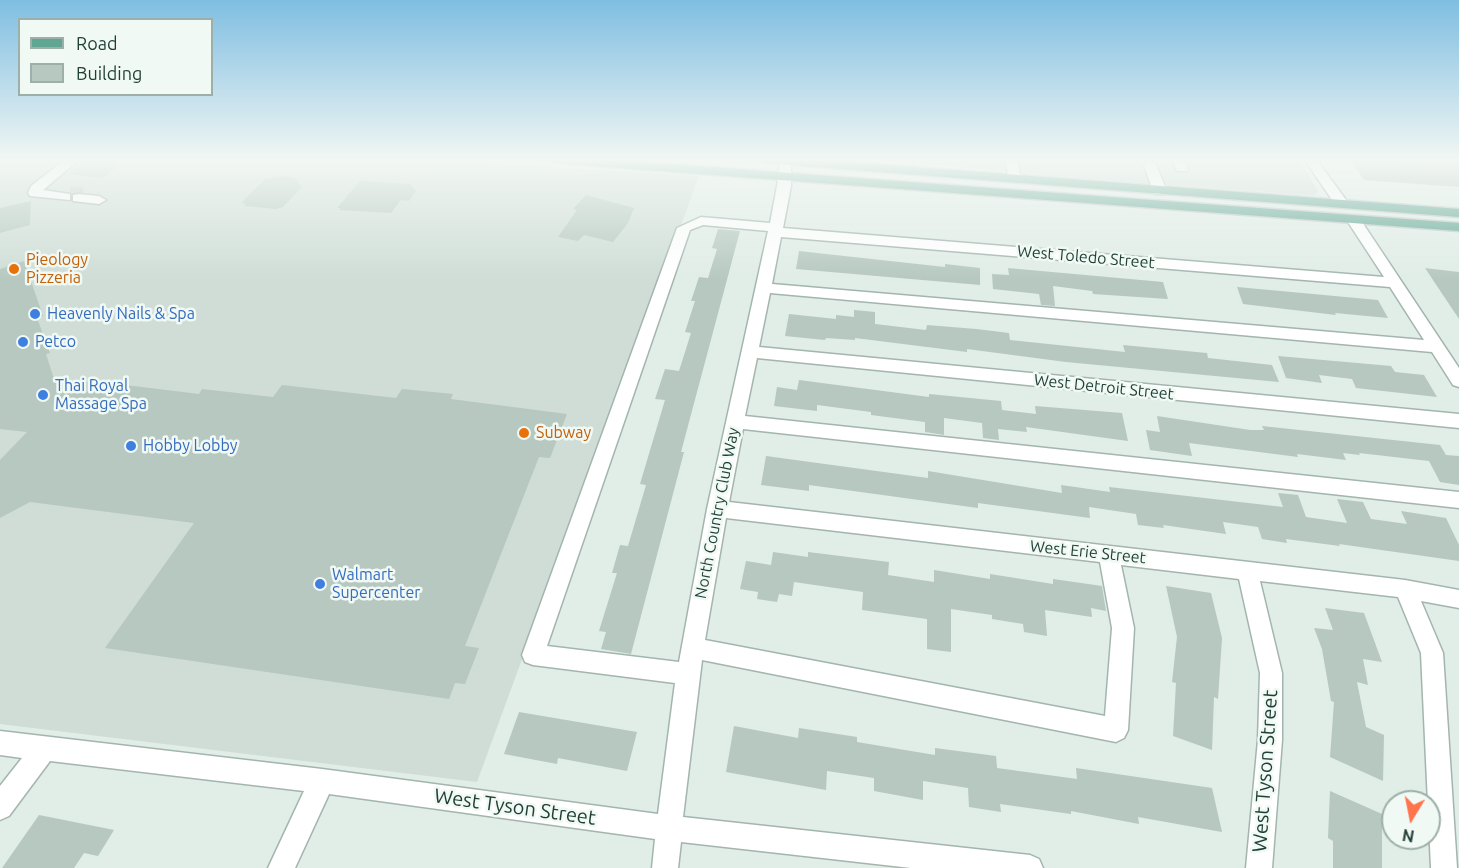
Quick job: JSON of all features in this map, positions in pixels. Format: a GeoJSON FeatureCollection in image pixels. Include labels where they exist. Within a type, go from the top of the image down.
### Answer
{"type":"FeatureCollection","features":[{"type":"Feature","properties":{"kind":"main road"},"geometry":{"type":"LineString","coordinates":[[1152,200],[1348,212],[1459,213]]}},
{"type":"Feature","properties":{"kind":"main road"},"geometry":{"type":"LineString","coordinates":[[1236,200],[1459,227]]}},
{"type":"Feature","properties":{"kind":"street","name":"North Country Club Way"},"geometry":{"type":"LineString","coordinates":[[665,868],[691,648],[717,509],[782,200]]}},
{"type":"Feature","properties":{"kind":"street"},"geometry":{"type":"LineString","coordinates":[[1339,200],[1459,381]]}},
{"type":"Feature","properties":{"kind":"street","name":"West Toledo Street"},"geometry":{"type":"LineString","coordinates":[[687,674],[533,655],[684,228],[701,221],[776,230],[1396,283]]}},
{"type":"Feature","properties":{"kind":"street"},"geometry":{"type":"LineString","coordinates":[[763,288],[1437,347]]}},
{"type":"Feature","properties":{"kind":"street","name":"West Detroit Street"},"geometry":{"type":"LineString","coordinates":[[749,352],[1459,422]]}},
{"type":"Feature","properties":{"kind":"street"},"geometry":{"type":"LineString","coordinates":[[735,422],[1459,500]]}},
{"type":"Feature","properties":{"kind":"street","name":"West Erie Street"},"geometry":{"type":"LineString","coordinates":[[717,509],[1405,589],[1459,599]]}},
{"type":"Feature","properties":{"kind":"street"},"geometry":{"type":"LineString","coordinates":[[691,648],[1116,730],[1123,627],[1109,555]]}},
{"type":"Feature","properties":{"kind":"street","name":"West Tyson Street"},"geometry":{"type":"LineString","coordinates":[[1247,570],[1271,673],[1270,740],[1259,868]]}},
{"type":"Feature","properties":{"kind":"street"},"geometry":{"type":"LineString","coordinates":[[1405,589],[1432,653],[1444,868]]}},
{"type":"Feature","properties":{"kind":"street","name":"West Tyson Street"},"geometry":{"type":"LineString","coordinates":[[0,744],[322,781],[668,828],[1030,868]]}},
{"type":"Feature","properties":{"kind":"street"},"geometry":{"type":"LineString","coordinates":[[0,807],[45,748]]}},
{"type":"Feature","properties":{"kind":"street"},"geometry":{"type":"LineString","coordinates":[[281,868],[322,781]]}},
{"type":"Feature","properties":{"kind":"shaded area"},"geometry":{"type":"Polygon","coordinates":[[[0,200],[690,200],[477,782],[0,724],[0,200]]]}},
{"type":"Feature","properties":{"kind":"building"},"geometry":{"type":"Polygon","coordinates":[[[244,200],[290,200],[283,207],[276,209],[244,206],[246,204],[241,203],[244,200]]]}},
{"type":"Feature","properties":{"kind":"building"},"geometry":{"type":"Polygon","coordinates":[[[344,200],[410,200],[401,200],[391,213],[339,210],[341,208],[337,208],[344,200]]]}},
{"type":"Feature","properties":{"kind":"building"},"geometry":{"type":"Polygon","coordinates":[[[582,200],[603,200],[634,208],[628,223],[613,242],[584,235],[578,241],[558,237],[577,210],[573,209],[582,200]]]}},
{"type":"Feature","properties":{"kind":"building"},"geometry":{"type":"Polygon","coordinates":[[[31,201],[30,225],[0,233],[0,208],[31,201]]]}},
{"type":"Feature","properties":{"kind":"building"},"geometry":{"type":"Polygon","coordinates":[[[718,229],[740,231],[681,452],[684,452],[631,654],[601,649],[606,632],[599,631],[617,573],[612,573],[620,545],[628,546],[646,485],[640,484],[665,400],[655,399],[665,369],[679,371],[691,333],[685,332],[695,301],[691,301],[699,277],[708,278],[717,249],[712,248],[718,229]]]}},
{"type":"Feature","properties":{"kind":"building"},"geometry":{"type":"Polygon","coordinates":[[[799,251],[945,267],[945,264],[980,268],[980,285],[796,269],[799,251]]]}},
{"type":"Feature","properties":{"kind":"building","name":"Walmart Supercenter"},"geometry":{"type":"Polygon","coordinates":[[[24,261],[43,316],[37,318],[50,353],[46,354],[55,382],[79,385],[82,381],[109,383],[199,394],[202,389],[273,397],[282,385],[396,398],[402,389],[453,394],[451,399],[567,414],[550,458],[539,457],[465,646],[479,648],[465,684],[455,683],[449,699],[105,648],[194,523],[30,502],[0,518],[0,460],[27,432],[0,429],[0,269],[24,261]]]}},
{"type":"Feature","properties":{"kind":"building"},"geometry":{"type":"Polygon","coordinates":[[[1008,268],[1163,282],[1168,299],[1093,294],[1092,291],[1053,286],[1055,306],[1041,305],[1039,294],[993,289],[992,274],[1009,275],[1008,268]]]}},
{"type":"Feature","properties":{"kind":"building"},"geometry":{"type":"Polygon","coordinates":[[[1425,268],[1459,272],[1459,319],[1425,268]]]}},
{"type":"Feature","properties":{"kind":"building"},"geometry":{"type":"Polygon","coordinates":[[[1237,287],[1378,300],[1388,318],[1335,313],[1336,315],[1243,304],[1237,287]]]}},
{"type":"Feature","properties":{"kind":"building"},"geometry":{"type":"Polygon","coordinates":[[[854,310],[875,312],[875,324],[926,330],[927,325],[976,329],[1009,333],[1010,340],[1125,352],[1123,345],[1207,353],[1208,358],[1272,365],[1279,382],[1066,362],[967,349],[967,352],[855,338],[855,340],[826,338],[825,340],[785,336],[789,314],[836,319],[836,315],[854,317],[854,310]]]}},
{"type":"Feature","properties":{"kind":"building"},"geometry":{"type":"Polygon","coordinates":[[[1278,356],[1391,366],[1395,372],[1424,375],[1437,397],[1356,388],[1352,379],[1319,375],[1322,383],[1286,378],[1278,356]]]}},
{"type":"Feature","properties":{"kind":"building"},"geometry":{"type":"Polygon","coordinates":[[[799,380],[929,397],[929,394],[1001,401],[1002,410],[1036,414],[1035,406],[1122,413],[1128,441],[1026,427],[1027,432],[998,429],[999,440],[983,438],[982,423],[944,418],[944,435],[925,432],[925,422],[871,415],[871,412],[817,405],[817,411],[774,406],[777,387],[797,390],[799,380]]]}},
{"type":"Feature","properties":{"kind":"building"},"geometry":{"type":"Polygon","coordinates":[[[1157,416],[1250,430],[1264,430],[1262,426],[1440,445],[1446,455],[1459,456],[1459,485],[1440,482],[1429,461],[1359,453],[1360,455],[1343,453],[1346,460],[1297,454],[1298,457],[1189,443],[1192,456],[1150,450],[1146,430],[1160,432],[1157,416]]]}},
{"type":"Feature","properties":{"kind":"building"},"geometry":{"type":"Polygon","coordinates":[[[766,456],[928,478],[928,471],[1062,493],[1061,485],[1110,492],[1109,487],[1283,507],[1278,493],[1298,495],[1306,517],[1347,523],[1337,499],[1363,502],[1371,519],[1407,524],[1401,511],[1446,518],[1459,545],[1459,561],[1339,544],[1340,546],[1286,539],[1287,543],[1262,539],[1258,527],[1223,522],[1226,534],[1163,525],[1164,528],[1138,525],[1136,514],[1089,507],[1090,518],[978,503],[978,508],[809,485],[809,491],[761,485],[766,456]]]}},
{"type":"Feature","properties":{"kind":"building"},"geometry":{"type":"Polygon","coordinates":[[[773,552],[808,557],[808,552],[889,562],[888,575],[934,582],[934,570],[990,579],[990,574],[1053,584],[1053,579],[1102,586],[1106,611],[1091,608],[1092,617],[1045,610],[1047,636],[1024,632],[1023,624],[992,619],[992,615],[951,609],[951,652],[927,649],[927,619],[862,610],[863,592],[794,582],[792,596],[779,594],[777,602],[757,599],[758,592],[740,589],[746,561],[771,565],[773,552]]]}},
{"type":"Feature","properties":{"kind":"building"},"geometry":{"type":"Polygon","coordinates":[[[1166,586],[1211,593],[1222,638],[1218,699],[1214,697],[1212,750],[1173,736],[1176,683],[1172,682],[1177,637],[1166,586]]]}},
{"type":"Feature","properties":{"kind":"building"},"geometry":{"type":"Polygon","coordinates":[[[1325,608],[1364,613],[1382,662],[1363,659],[1368,685],[1357,682],[1366,727],[1384,735],[1383,781],[1330,757],[1334,702],[1331,701],[1322,649],[1314,628],[1333,630],[1325,608]]]}},
{"type":"Feature","properties":{"kind":"building"},"geometry":{"type":"Polygon","coordinates":[[[519,712],[637,732],[627,771],[558,758],[557,764],[504,754],[519,712]]]}},
{"type":"Feature","properties":{"kind":"building"},"geometry":{"type":"Polygon","coordinates":[[[734,726],[798,738],[799,728],[857,737],[857,742],[935,755],[935,748],[996,756],[997,768],[1077,779],[1076,768],[1212,788],[1222,832],[1138,817],[1139,824],[1071,811],[1071,814],[1000,804],[1001,812],[969,807],[968,788],[923,781],[923,800],[874,791],[874,778],[827,771],[826,790],[726,772],[734,726]]]}},
{"type":"Feature","properties":{"kind":"building"},"geometry":{"type":"Polygon","coordinates":[[[1330,791],[1381,814],[1382,868],[1333,868],[1333,841],[1328,838],[1330,791]]]}},
{"type":"Feature","properties":{"kind":"building"},"geometry":{"type":"Polygon","coordinates":[[[39,815],[114,830],[98,856],[84,853],[74,868],[2,868],[39,815]]]}},
{"type":"Feature","properties":{"kind":"place","name":"Pieology Pizzeria"},"geometry":{"type":"Point","coordinates":[14,269]}},
{"type":"Feature","properties":{"kind":"place","name":"Heavenly Nails & Spa"},"geometry":{"type":"Point","coordinates":[35,314]}},
{"type":"Feature","properties":{"kind":"place","name":"Petco"},"geometry":{"type":"Point","coordinates":[23,342]}},
{"type":"Feature","properties":{"kind":"place","name":"Thai Royal Massage Spa"},"geometry":{"type":"Point","coordinates":[43,395]}},
{"type":"Feature","properties":{"kind":"place","name":"Subway"},"geometry":{"type":"Point","coordinates":[524,433]}},
{"type":"Feature","properties":{"kind":"place","name":"Hobby Lobby"},"geometry":{"type":"Point","coordinates":[131,446]}},
{"type":"Feature","properties":{"kind":"place","name":"Walmart Supercenter"},"geometry":{"type":"Point","coordinates":[320,584]}}]}
